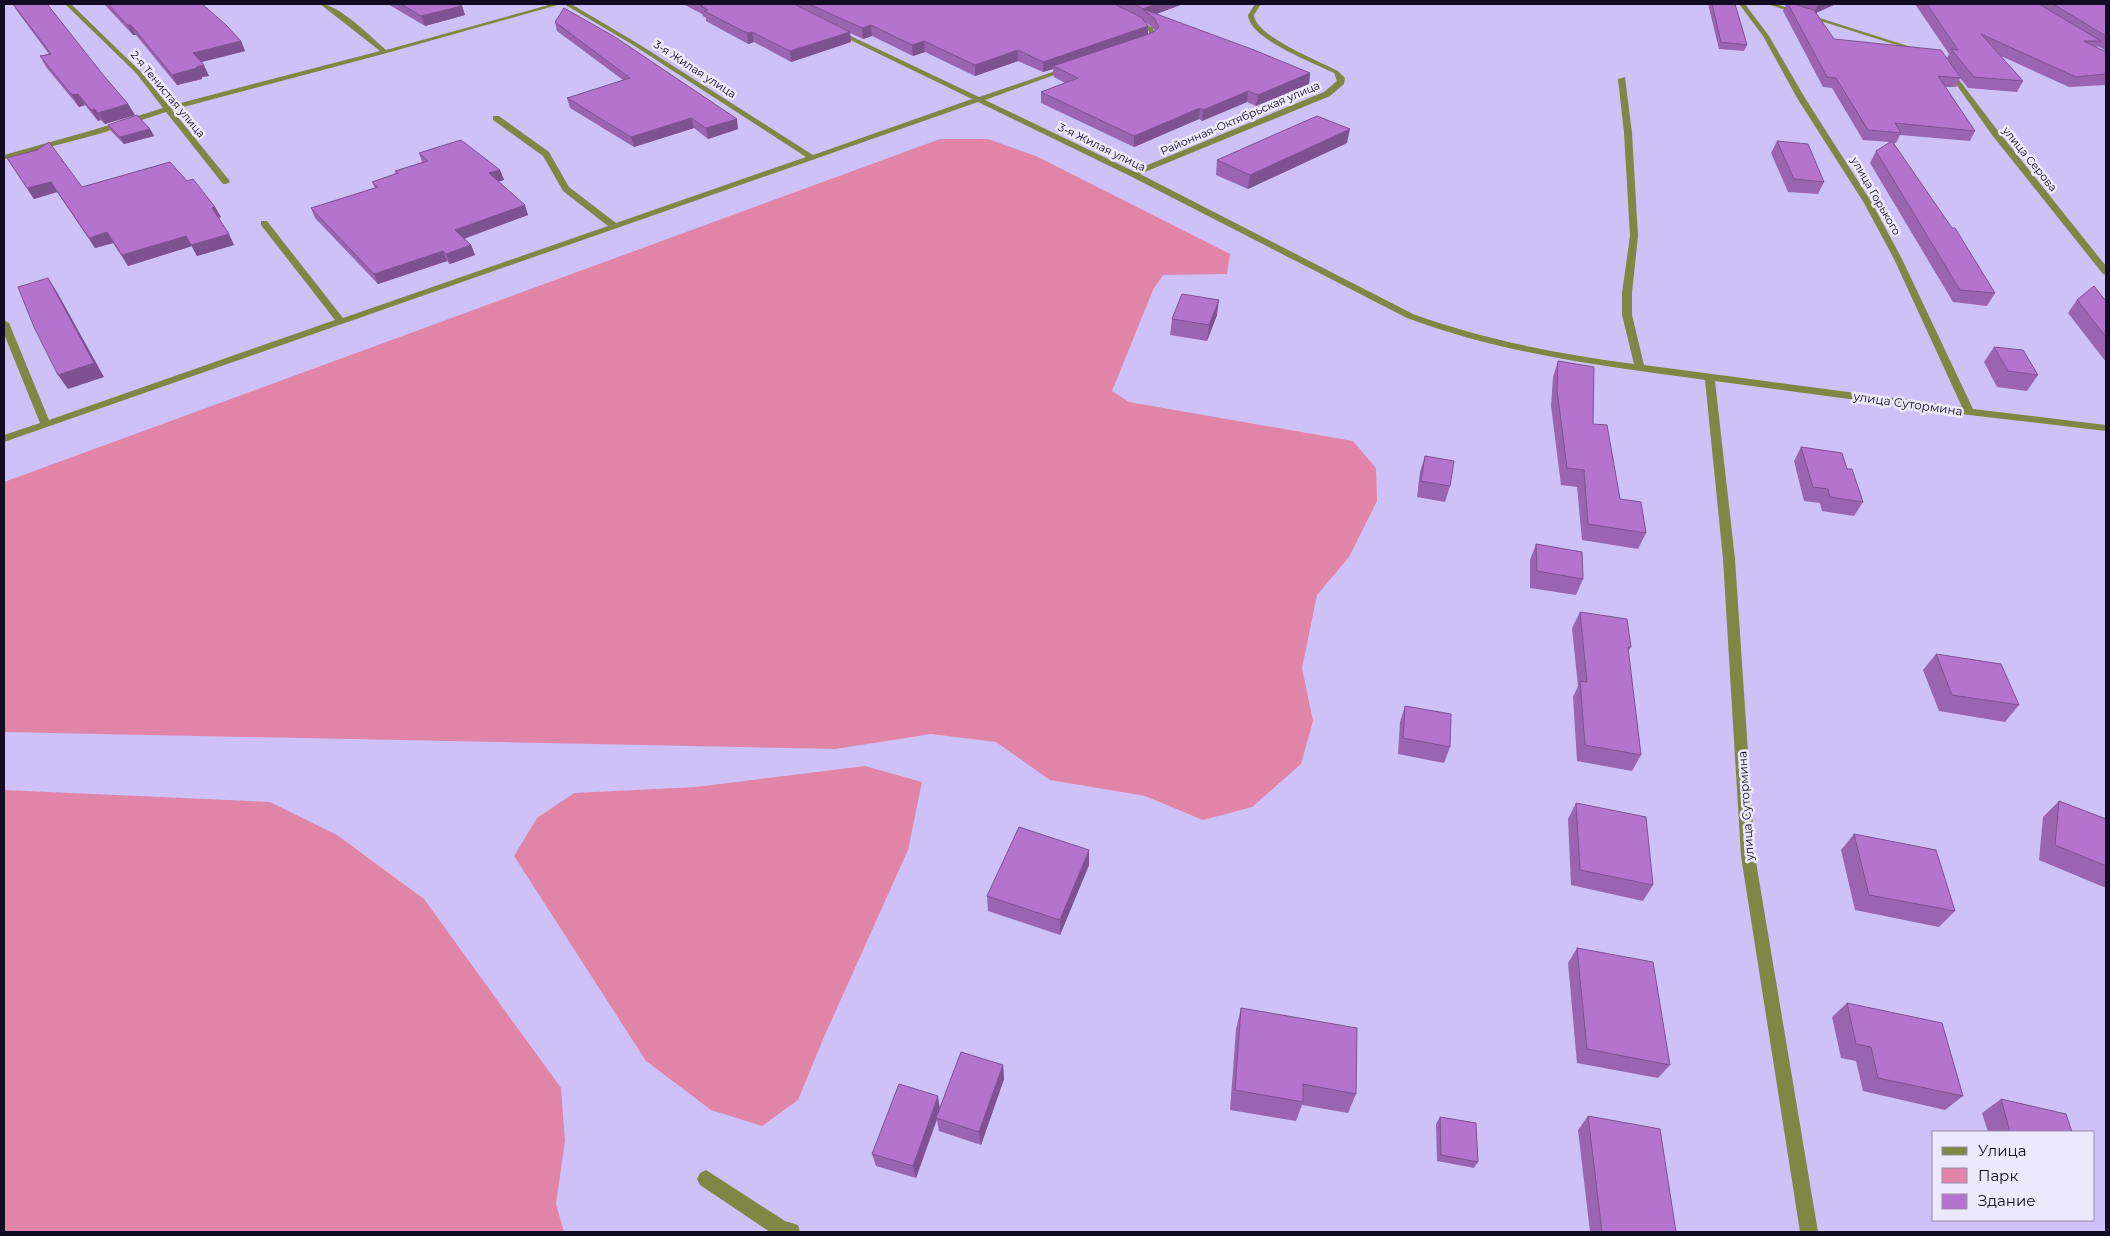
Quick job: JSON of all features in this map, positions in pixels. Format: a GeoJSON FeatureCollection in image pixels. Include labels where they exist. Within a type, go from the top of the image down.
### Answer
{"type":"FeatureCollection","features":[{"type":"Feature","properties":{"kind":"street","name":"2-я Тенистая улица"},"geometry":{"type":"LineString","coordinates":[[68,4],[138,72],[226,182]]}},
{"type":"Feature","properties":{"kind":"street"},"geometry":{"type":"LineString","coordinates":[[323,4],[344,18],[385,52]]}},
{"type":"Feature","properties":{"kind":"street"},"geometry":{"type":"LineString","coordinates":[[4,157],[96,132],[168,109],[558,4]]}},
{"type":"Feature","properties":{"kind":"street","name":"3-я Жилая улица"},"geometry":{"type":"LineString","coordinates":[[567,4],[643,49],[810,156]]}},
{"type":"Feature","properties":{"kind":"street","name":"Районная-Октябрьская улица"},"geometry":{"type":"LineString","coordinates":[[1133,174],[1327,94],[1341,82],[1341,78],[1336,72],[1270,37],[1254,25],[1250,19],[1251,10],[1258,4]]}},
{"type":"Feature","properties":{"kind":"street","name":"улица Горького"},"geometry":{"type":"LineString","coordinates":[[1742,4],[1774,49],[1801,98],[1868,204],[1898,259],[1969,412]]}},
{"type":"Feature","properties":{"kind":"street","name":"улица Серова"},"geometry":{"type":"LineString","coordinates":[[1770,4],[1903,44],[1941,60],[1995,134],[2106,272]]}},
{"type":"Feature","properties":{"kind":"street"},"geometry":{"type":"LineString","coordinates":[[1125,16],[1144,24],[1151,29],[1154,36],[1152,39],[1134,46]]}},
{"type":"Feature","properties":{"kind":"street","name":"3-я Жилая улица"},"geometry":{"type":"LineString","coordinates":[[826,25],[1133,174],[1410,316]]}},
{"type":"Feature","properties":{"kind":"street"},"geometry":{"type":"LineString","coordinates":[[4,438],[1078,64]]}},
{"type":"Feature","properties":{"kind":"street"},"geometry":{"type":"LineString","coordinates":[[1622,79],[1628,132],[1634,236],[1627,293],[1627,315],[1640,368]]}},
{"type":"Feature","properties":{"kind":"street"},"geometry":{"type":"LineString","coordinates":[[496,118],[546,154],[560,182],[566,189],[614,226]]}},
{"type":"Feature","properties":{"kind":"street"},"geometry":{"type":"LineString","coordinates":[[264,223],[341,322]]}},
{"type":"Feature","properties":{"kind":"street","name":"улица Сутормина"},"geometry":{"type":"LineString","coordinates":[[1410,316],[1472,338],[1517,349],[1640,368],[1969,412],[2106,428]]}},
{"type":"Feature","properties":{"kind":"street"},"geometry":{"type":"LineString","coordinates":[[4,323],[46,424]]}},
{"type":"Feature","properties":{"kind":"street","name":"улица Сутормина"},"geometry":{"type":"LineString","coordinates":[[1710,377],[1729,560],[1748,856],[1809,1232]]}},
{"type":"Feature","properties":{"kind":"street"},"geometry":{"type":"LineString","coordinates":[[706,1179],[780,1228],[790,1232]]}},
{"type":"Feature","properties":{"kind":"green space"},"geometry":{"type":"Polygon","coordinates":[[[940,139],[988,139],[1036,156],[1230,254],[1227,274],[1163,275],[1153,290],[1112,391],[1129,402],[1353,441],[1376,468],[1377,501],[1349,557],[1317,595],[1302,668],[1313,721],[1301,764],[1252,807],[1203,820],[1145,796],[1050,780],[996,742],[931,734],[835,749],[4,732],[4,482],[940,139]]]}},
{"type":"Feature","properties":{"kind":"green space"},"geometry":{"type":"Polygon","coordinates":[[[865,766],[922,782],[908,850],[824,1037],[798,1100],[762,1126],[711,1110],[646,1061],[514,856],[537,818],[574,793],[696,787],[865,766]]]}},
{"type":"Feature","properties":{"kind":"green space"},"geometry":{"type":"Polygon","coordinates":[[[4,790],[270,802],[337,835],[424,899],[561,1088],[565,1141],[556,1204],[564,1232],[4,1232],[4,790]]]}},
{"type":"Feature","properties":{"kind":"building"},"geometry":{"type":"Polygon","coordinates":[[[13,4],[47,4],[128,104],[98,113],[95,109],[91,110],[78,94],[72,95],[40,56],[51,54],[13,4]]]}},
{"type":"Feature","properties":{"kind":"building"},"geometry":{"type":"Polygon","coordinates":[[[108,4],[202,4],[241,41],[193,53],[204,65],[172,75],[131,25],[127,25],[108,4]]]}},
{"type":"Feature","properties":{"kind":"building"},"geometry":{"type":"Polygon","coordinates":[[[401,4],[459,4],[462,6],[421,16],[401,4]]]}},
{"type":"Feature","properties":{"kind":"building"},"geometry":{"type":"Polygon","coordinates":[[[699,4],[794,4],[850,32],[790,51],[752,32],[747,33],[704,11],[708,10],[699,4]]]}},
{"type":"Feature","properties":{"kind":"building"},"geometry":{"type":"Polygon","coordinates":[[[809,4],[1114,4],[1142,18],[1148,26],[1043,62],[1018,50],[975,65],[924,41],[912,45],[871,25],[862,28],[809,4]]]}},
{"type":"Feature","properties":{"kind":"building"},"geometry":{"type":"Polygon","coordinates":[[[1133,4],[1156,4],[1143,9],[1310,73],[1258,95],[1248,91],[1203,110],[1200,108],[1134,136],[1041,92],[1078,78],[1053,66],[1155,31],[1159,27],[1154,18],[1133,4]]]}},
{"type":"Feature","properties":{"kind":"building"},"geometry":{"type":"Polygon","coordinates":[[[1712,4],[1735,4],[1747,45],[1721,42],[1712,4]]]}},
{"type":"Feature","properties":{"kind":"building"},"geometry":{"type":"Polygon","coordinates":[[[1788,4],[1814,10],[1834,39],[1941,50],[1961,78],[1938,76],[1975,131],[1895,123],[1901,133],[1868,130],[1836,78],[1827,77],[1788,4]]]}},
{"type":"Feature","properties":{"kind":"building"},"geometry":{"type":"Polygon","coordinates":[[[1927,4],[2039,4],[2101,41],[2084,41],[2106,52],[2106,74],[2076,77],[1981,34],[2023,81],[1974,77],[1951,49],[1958,50],[1927,4]]]}},
{"type":"Feature","properties":{"kind":"building"},"geometry":{"type":"Polygon","coordinates":[[[2053,4],[2106,4],[2106,36],[2053,4]]]}},
{"type":"Feature","properties":{"kind":"building"},"geometry":{"type":"Polygon","coordinates":[[[564,8],[615,37],[737,119],[706,128],[691,118],[631,137],[567,98],[630,78],[555,22],[564,8]]]}},
{"type":"Feature","properties":{"kind":"building"},"geometry":{"type":"Polygon","coordinates":[[[137,115],[150,129],[120,137],[108,125],[137,115]]]}},
{"type":"Feature","properties":{"kind":"building"},"geometry":{"type":"Polygon","coordinates":[[[1317,116],[1350,129],[1250,175],[1217,160],[1317,116]]]}},
{"type":"Feature","properties":{"kind":"building"},"geometry":{"type":"Polygon","coordinates":[[[461,140],[500,170],[489,173],[525,205],[455,230],[471,245],[446,254],[443,251],[374,274],[311,208],[378,187],[372,182],[398,173],[395,171],[428,161],[419,153],[461,140]]]}},
{"type":"Feature","properties":{"kind":"building"},"geometry":{"type":"Polygon","coordinates":[[[1777,141],[1808,144],[1824,182],[1794,179],[1777,141]]]}},
{"type":"Feature","properties":{"kind":"building"},"geometry":{"type":"Polygon","coordinates":[[[1892,141],[1952,228],[1955,228],[1995,293],[1960,290],[1876,151],[1892,141]]]}},
{"type":"Feature","properties":{"kind":"building"},"geometry":{"type":"Polygon","coordinates":[[[49,142],[82,187],[170,162],[187,181],[193,179],[215,207],[212,208],[229,234],[191,245],[186,236],[122,255],[107,232],[89,238],[51,182],[27,188],[7,158],[37,150],[49,142]]]}},
{"type":"Feature","properties":{"kind":"building"},"geometry":{"type":"Polygon","coordinates":[[[48,278],[94,363],[58,375],[34,327],[18,287],[48,278]]]}},
{"type":"Feature","properties":{"kind":"building"},"geometry":{"type":"Polygon","coordinates":[[[2094,286],[2106,301],[2106,337],[2077,300],[2094,286]]]}},
{"type":"Feature","properties":{"kind":"building"},"geometry":{"type":"Polygon","coordinates":[[[1182,294],[1219,300],[1209,325],[1172,319],[1182,294]]]}},
{"type":"Feature","properties":{"kind":"building"},"geometry":{"type":"Polygon","coordinates":[[[1994,347],[2023,350],[2038,375],[2008,371],[1994,347]]]}},
{"type":"Feature","properties":{"kind":"building"},"geometry":{"type":"Polygon","coordinates":[[[1558,361],[1594,367],[1593,424],[1607,425],[1620,499],[1641,502],[1646,533],[1588,524],[1584,470],[1567,468],[1557,390],[1558,361]]]}},
{"type":"Feature","properties":{"kind":"building"},"geometry":{"type":"Polygon","coordinates":[[[1801,447],[1842,453],[1847,469],[1852,469],[1863,502],[1830,497],[1828,489],[1813,487],[1801,447]]]}},
{"type":"Feature","properties":{"kind":"building"},"geometry":{"type":"Polygon","coordinates":[[[1425,456],[1454,461],[1450,486],[1421,481],[1425,456]]]}},
{"type":"Feature","properties":{"kind":"building"},"geometry":{"type":"Polygon","coordinates":[[[1536,544],[1582,552],[1583,579],[1537,571],[1536,544]]]}},
{"type":"Feature","properties":{"kind":"building"},"geometry":{"type":"Polygon","coordinates":[[[1580,612],[1627,619],[1631,647],[1628,647],[1641,755],[1585,745],[1580,681],[1587,682],[1580,612]]]}},
{"type":"Feature","properties":{"kind":"building"},"geometry":{"type":"Polygon","coordinates":[[[1936,654],[2001,664],[2019,705],[1952,695],[1936,654]]]}},
{"type":"Feature","properties":{"kind":"building"},"geometry":{"type":"Polygon","coordinates":[[[1405,706],[1451,714],[1450,747],[1403,738],[1405,706]]]}},
{"type":"Feature","properties":{"kind":"building"},"geometry":{"type":"Polygon","coordinates":[[[2059,801],[2106,819],[2106,866],[2055,845],[2059,801]]]}},
{"type":"Feature","properties":{"kind":"building"},"geometry":{"type":"Polygon","coordinates":[[[1576,803],[1646,817],[1653,885],[1580,870],[1576,803]]]}},
{"type":"Feature","properties":{"kind":"building"},"geometry":{"type":"Polygon","coordinates":[[[1019,827],[1089,850],[1060,920],[987,896],[1019,827]]]}},
{"type":"Feature","properties":{"kind":"building"},"geometry":{"type":"Polygon","coordinates":[[[1854,834],[1936,850],[1955,911],[1869,895],[1854,834]]]}},
{"type":"Feature","properties":{"kind":"building"},"geometry":{"type":"Polygon","coordinates":[[[1577,948],[1653,962],[1670,1065],[1587,1049],[1577,948]]]}},
{"type":"Feature","properties":{"kind":"building"},"geometry":{"type":"Polygon","coordinates":[[[1847,1003],[1942,1023],[1963,1096],[1878,1078],[1871,1047],[1856,1044],[1847,1003]]]}},
{"type":"Feature","properties":{"kind":"building"},"geometry":{"type":"Polygon","coordinates":[[[1241,1008],[1357,1028],[1356,1094],[1303,1084],[1303,1102],[1235,1090],[1241,1008]]]}},
{"type":"Feature","properties":{"kind":"building"},"geometry":{"type":"Polygon","coordinates":[[[961,1052],[1003,1065],[979,1132],[936,1118],[961,1052]]]}},
{"type":"Feature","properties":{"kind":"building"},"geometry":{"type":"Polygon","coordinates":[[[899,1084],[938,1096],[913,1166],[872,1154],[899,1084]]]}},
{"type":"Feature","properties":{"kind":"building"},"geometry":{"type":"Polygon","coordinates":[[[2001,1099],[2066,1114],[2072,1131],[2010,1131],[2001,1099]]]}},
{"type":"Feature","properties":{"kind":"building"},"geometry":{"type":"Polygon","coordinates":[[[1588,1116],[1660,1129],[1676,1232],[1602,1232],[1588,1116]]]}},
{"type":"Feature","properties":{"kind":"building"},"geometry":{"type":"Polygon","coordinates":[[[1440,1117],[1476,1123],[1478,1162],[1441,1155],[1440,1117]]]}}]}
